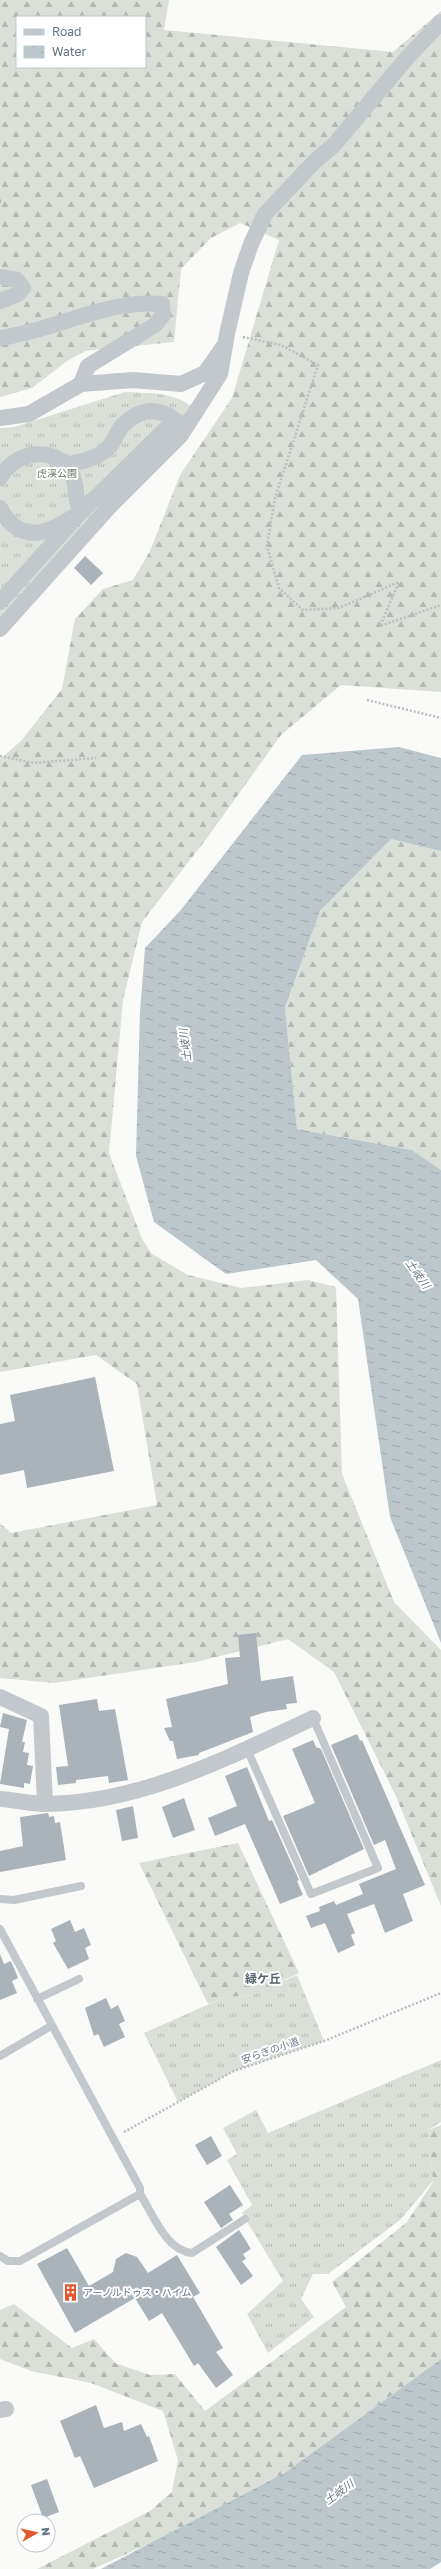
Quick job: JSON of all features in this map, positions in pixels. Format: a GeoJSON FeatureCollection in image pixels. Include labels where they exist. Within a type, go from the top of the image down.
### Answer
{"type":"FeatureCollection","features":[{"type":"Feature","properties":{"kind":"street"},"geometry":{"type":"LineString","coordinates":[[0,602],[77,517],[197,411],[220,374],[227,337],[251,244],[265,214],[315,161],[333,146],[406,59],[441,22]]}},
{"type":"Feature","properties":{"kind":"street"},"geometry":{"type":"LineString","coordinates":[[0,277],[17,280],[23,288],[18,294],[0,301]]}},
{"type":"Feature","properties":{"kind":"street"},"geometry":{"type":"LineString","coordinates":[[0,338],[52,328],[118,307],[162,304],[164,315],[155,325],[88,366],[81,384]]}},
{"type":"Feature","properties":{"kind":"street"},"geometry":{"type":"LineString","coordinates":[[0,418],[29,414],[81,384],[133,380],[181,384],[205,373],[227,337]]}},
{"type":"Feature","properties":{"kind":"street"},"geometry":{"type":"LineString","coordinates":[[181,384],[196,397],[197,411]]}},
{"type":"Feature","properties":{"kind":"street"},"geometry":{"type":"LineString","coordinates":[[0,629],[86,534],[167,438],[175,420],[165,412],[142,411],[122,426],[110,447],[87,461],[64,465]]}},
{"type":"Feature","properties":{"kind":"street"},"geometry":{"type":"LineString","coordinates":[[0,478],[5,470],[15,460],[27,455],[40,454],[54,457],[64,465],[73,476],[76,489],[75,503],[77,517],[86,534]]}},
{"type":"Feature","properties":{"kind":"street"},"geometry":{"type":"LineString","coordinates":[[0,508],[14,526],[25,532],[38,534],[50,531],[77,517]]}},
{"type":"Feature","properties":{"kind":"street"},"geometry":{"type":"LineString","coordinates":[[0,1697],[41,1716],[45,1804]]}},
{"type":"Feature","properties":{"kind":"street"},"geometry":{"type":"LineString","coordinates":[[0,1799],[45,1804],[123,1794],[182,1777],[314,1718]]}},
{"type":"Feature","properties":{"kind":"lane"},"geometry":{"type":"LineString","coordinates":[[247,1749],[311,1894],[378,1868],[314,1718]]}},
{"type":"Feature","properties":{"kind":"lane"},"geometry":{"type":"LineString","coordinates":[[0,1899],[14,1900],[81,1886]]}},
{"type":"Feature","properties":{"kind":"lane"},"geometry":{"type":"LineString","coordinates":[[0,1929],[51,2026],[140,2188],[140,2194],[172,2245],[182,2252],[192,2254],[245,2219]]}},
{"type":"Feature","properties":{"kind":"lane"},"geometry":{"type":"LineString","coordinates":[[37,1999],[79,1979]]}},
{"type":"Feature","properties":{"kind":"lane"},"geometry":{"type":"LineString","coordinates":[[0,2056],[51,2026]]}},
{"type":"Feature","properties":{"kind":"lane"},"geometry":{"type":"LineString","coordinates":[[0,2256],[8,2261],[20,2261],[140,2194]]}},
{"type":"Feature","properties":{"kind":"path"},"geometry":{"type":"LineString","coordinates":[[227,337],[281,345],[318,365],[275,498],[267,546],[279,588],[303,610],[339,608],[399,582],[380,626],[441,606]]}},
{"type":"Feature","properties":{"kind":"path"},"geometry":{"type":"LineString","coordinates":[[367,700],[441,718]]}},
{"type":"Feature","properties":{"kind":"path"},"geometry":{"type":"LineString","coordinates":[[0,756],[34,763],[96,758]]}},
{"type":"Feature","properties":{"kind":"path","name":"安らぎの小道"},"geometry":{"type":"LineString","coordinates":[[112,2138],[234,2071],[324,2040],[441,1993]]}},
{"type":"Feature","properties":{"kind":"green space"},"geometry":{"type":"Polygon","coordinates":[[[0,0],[169,0],[164,30],[393,52],[441,11],[441,692],[341,685],[281,735],[207,838],[142,922],[123,1000],[109,1153],[142,1239],[152,1254],[188,1275],[241,1288],[308,1280],[336,1287],[342,1474],[394,1602],[441,1650],[441,1906],[395,1794],[334,1672],[288,1639],[196,1662],[54,1683],[0,1678],[0,1523],[11,1533],[157,1505],[137,1384],[96,1355],[0,1372],[0,759],[21,741],[62,689],[75,619],[103,589],[133,580],[150,551],[180,475],[232,398],[279,240],[240,223],[211,238],[181,269],[174,342],[85,351],[67,361],[32,388],[0,397],[0,0]]]}},
{"type":"Feature","properties":{"kind":"green space","name":"虎渓公園"},"geometry":{"type":"Polygon","coordinates":[[[125,392],[153,393],[171,396],[188,403],[195,409],[0,621],[0,428],[14,427],[125,392]]]}},
{"type":"Feature","properties":{"kind":"green space"},"geometry":{"type":"Polygon","coordinates":[[[391,839],[441,851],[441,1170],[412,1150],[297,1129],[285,1009],[320,911],[391,839]]]}},
{"type":"Feature","properties":{"kind":"green space"},"geometry":{"type":"Polygon","coordinates":[[[238,1843],[299,1973],[251,1995],[225,1997],[208,2004],[139,1863],[238,1843]]]}},
{"type":"Feature","properties":{"kind":"green space"},"geometry":{"type":"Polygon","coordinates":[[[297,1975],[324,2041],[234,2071],[178,2102],[144,2033],[225,1997],[251,1995],[297,1975]]]}},
{"type":"Feature","properties":{"kind":"green space"},"geometry":{"type":"Polygon","coordinates":[[[441,2060],[441,2122],[428,2130],[433,2181],[400,2220],[328,2274],[313,2274],[301,2299],[314,2317],[268,2353],[247,2314],[283,2281],[242,2213],[252,2205],[227,2160],[237,2154],[223,2128],[256,2110],[268,2133],[441,2060]]]}},
{"type":"Feature","properties":{"kind":"green space"},"geometry":{"type":"Polygon","coordinates":[[[441,2125],[441,2359],[286,2472],[153,2542],[93,2569],[37,2569],[150,2511],[172,2492],[178,2460],[163,2411],[91,2383],[31,2371],[0,2359],[0,2310],[14,2304],[72,2348],[94,2339],[115,2363],[150,2375],[175,2374],[205,2411],[346,2307],[332,2282],[407,2222],[433,2182],[428,2130],[441,2125]]]}},
{"type":"Feature","properties":{"kind":"water","name":"土岐川"},"geometry":{"type":"Polygon","coordinates":[[[399,747],[441,758],[441,851],[391,839],[320,911],[285,1008],[297,1129],[412,1150],[441,1170],[441,1643],[390,1517],[358,1299],[316,1260],[226,1274],[154,1222],[136,1156],[140,1012],[145,948],[180,911],[302,755],[399,747]]]}},
{"type":"Feature","properties":{"kind":"water","name":"土岐川"},"geometry":{"type":"Polygon","coordinates":[[[441,2359],[441,2562],[430,2569],[101,2569],[286,2472],[441,2359]]]}},
{"type":"Feature","properties":{"kind":"building"},"geometry":{"type":"Polygon","coordinates":[[[85,556],[103,573],[91,585],[74,568],[85,556]]]}},
{"type":"Feature","properties":{"kind":"building"},"geometry":{"type":"Polygon","coordinates":[[[95,1377],[114,1471],[27,1488],[24,1470],[0,1475],[0,1424],[15,1421],[10,1395],[95,1377]]]}},
{"type":"Feature","properties":{"kind":"building"},"geometry":{"type":"Polygon","coordinates":[[[256,1633],[261,1681],[293,1676],[297,1703],[286,1704],[287,1709],[266,1712],[250,1717],[253,1732],[199,1753],[199,1755],[177,1759],[173,1741],[170,1741],[164,1728],[172,1727],[166,1699],[228,1684],[225,1658],[240,1657],[238,1635],[256,1633]]]}},
{"type":"Feature","properties":{"kind":"building"},"geometry":{"type":"Polygon","coordinates":[[[97,1699],[99,1711],[115,1709],[128,1780],[109,1783],[108,1776],[76,1780],[76,1783],[58,1785],[56,1767],[68,1766],[59,1705],[97,1699]]]}},
{"type":"Feature","properties":{"kind":"building"},"geometry":{"type":"Polygon","coordinates":[[[3,1713],[27,1720],[22,1742],[25,1742],[23,1752],[29,1753],[27,1765],[33,1766],[30,1784],[24,1783],[24,1788],[0,1784],[9,1729],[0,1727],[3,1713]]]}},
{"type":"Feature","properties":{"kind":"building"},"geometry":{"type":"Polygon","coordinates":[[[357,1734],[360,1741],[362,1740],[425,1885],[403,1894],[413,1921],[385,1933],[374,1904],[347,1914],[355,1933],[351,1935],[355,1945],[338,1953],[325,1923],[311,1928],[306,1916],[320,1911],[319,1907],[334,1901],[336,1905],[363,1894],[359,1884],[396,1869],[385,1840],[374,1845],[331,1745],[357,1734]]]}},
{"type":"Feature","properties":{"kind":"building"},"geometry":{"type":"Polygon","coordinates":[[[313,1740],[316,1747],[321,1749],[364,1849],[309,1876],[283,1816],[315,1803],[292,1749],[313,1740]]]}},
{"type":"Feature","properties":{"kind":"building"},"geometry":{"type":"Polygon","coordinates":[[[247,1767],[269,1821],[272,1820],[299,1880],[297,1881],[303,1895],[280,1904],[245,1824],[215,1836],[208,1818],[237,1806],[225,1776],[247,1767]]]}},
{"type":"Feature","properties":{"kind":"building"},"geometry":{"type":"Polygon","coordinates":[[[184,1798],[195,1830],[173,1838],[162,1807],[184,1798]]]}},
{"type":"Feature","properties":{"kind":"building"},"geometry":{"type":"Polygon","coordinates":[[[133,1806],[138,1838],[122,1841],[116,1810],[133,1806]]]}},
{"type":"Feature","properties":{"kind":"building"},"geometry":{"type":"Polygon","coordinates":[[[48,1813],[49,1817],[54,1816],[55,1823],[60,1822],[66,1860],[0,1872],[0,1851],[23,1846],[20,1817],[48,1813]]]}},
{"type":"Feature","properties":{"kind":"building"},"geometry":{"type":"Polygon","coordinates":[[[70,1920],[75,1932],[84,1928],[91,1945],[85,1948],[89,1959],[68,1969],[53,1943],[56,1941],[51,1929],[70,1920]]]}},
{"type":"Feature","properties":{"kind":"building"},"geometry":{"type":"Polygon","coordinates":[[[0,1954],[4,1964],[11,1961],[18,1978],[12,1981],[17,1993],[0,2000],[0,1954]]]}},
{"type":"Feature","properties":{"kind":"building"},"geometry":{"type":"Polygon","coordinates":[[[106,1998],[111,2009],[118,2005],[125,2021],[119,2024],[125,2037],[104,2047],[98,2034],[94,2036],[85,2008],[106,1998]]]}},
{"type":"Feature","properties":{"kind":"building"},"geometry":{"type":"Polygon","coordinates":[[[211,2136],[222,2156],[207,2165],[195,2145],[211,2136]]]}},
{"type":"Feature","properties":{"kind":"building"},"geometry":{"type":"Polygon","coordinates":[[[230,2185],[243,2205],[229,2214],[233,2220],[221,2228],[204,2202],[230,2185]]]}},
{"type":"Feature","properties":{"kind":"building"},"geometry":{"type":"Polygon","coordinates":[[[239,2230],[251,2249],[243,2254],[246,2259],[242,2261],[253,2276],[241,2285],[216,2247],[239,2230]]]}},
{"type":"Feature","properties":{"kind":"building"},"geometry":{"type":"Polygon","coordinates":[[[67,2248],[89,2286],[113,2272],[116,2259],[126,2253],[137,2257],[148,2273],[177,2255],[200,2293],[193,2297],[223,2348],[216,2352],[233,2375],[216,2388],[198,2363],[194,2366],[162,2313],[149,2321],[135,2298],[75,2333],[37,2264],[67,2248]]]}},
{"type":"Feature","properties":{"kind":"building"},"geometry":{"type":"Polygon","coordinates":[[[96,2405],[104,2428],[122,2422],[124,2431],[141,2424],[147,2437],[149,2436],[158,2461],[94,2488],[80,2456],[75,2458],[60,2421],[96,2405]]]}},
{"type":"Feature","properties":{"kind":"building"},"geometry":{"type":"Polygon","coordinates":[[[47,2479],[59,2512],[41,2513],[31,2485],[47,2479]]]}},
{"type":"Feature","properties":{"kind":"place","name":"アーノルドゥス・ハイム"},"geometry":{"type":"Point","coordinates":[70,2292]}},
{"type":"Feature","properties":{"kind":"district","name":"緑ケ丘"},"geometry":{"type":"Point","coordinates":[263,1979]}}]}
